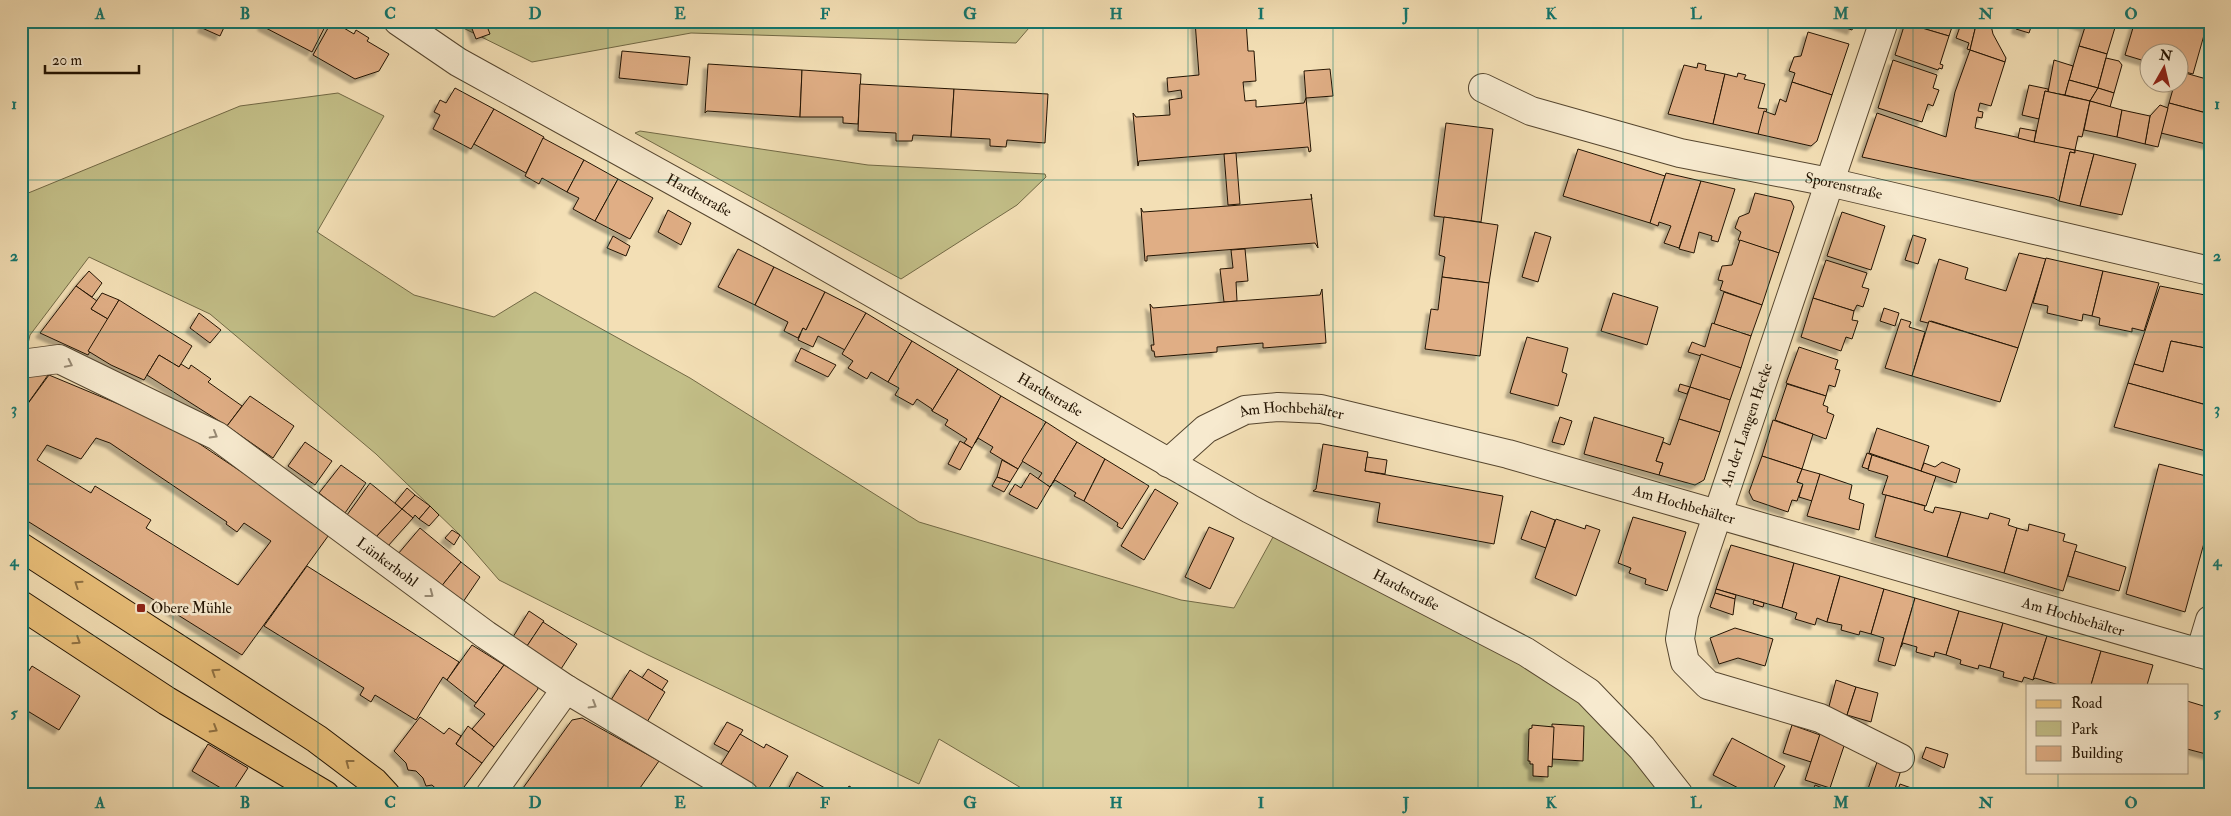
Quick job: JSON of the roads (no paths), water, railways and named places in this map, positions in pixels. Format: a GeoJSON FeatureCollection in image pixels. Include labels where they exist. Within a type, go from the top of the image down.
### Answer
{"type":"FeatureCollection","features":[{"type":"Feature","properties":{"kind":"main road"},"geometry":{"type":"LineString","coordinates":[[21,547],[318,740],[374,782],[386,795]]}},
{"type":"Feature","properties":{"kind":"main road"},"geometry":{"type":"LineString","coordinates":[[21,605],[167,701],[325,795]]}},
{"type":"Feature","properties":{"kind":"street","name":"Hardtstraße"},"geometry":{"type":"LineString","coordinates":[[398,21],[458,62],[764,231],[1259,514],[1526,652],[1588,692],[1642,748],[1679,795]]}},
{"type":"Feature","properties":{"kind":"street","name":"An der Langen Hecke"},"geometry":{"type":"LineString","coordinates":[[1884,21],[1684,614],[1680,639],[1685,662],[1708,686],[1820,718],[1900,758]]}},
{"type":"Feature","properties":{"kind":"street","name":"Sporenstraße"},"geometry":{"type":"LineString","coordinates":[[1483,88],[1531,111],[1680,153],[1829,182],[2210,271]]}},
{"type":"Feature","properties":{"kind":"street","name":"Lünkerhohl"},"geometry":{"type":"LineString","coordinates":[[21,364],[59,359],[217,436],[486,636],[566,689],[744,795]]}},
{"type":"Feature","properties":{"kind":"street","name":"Am Hochbehälter"},"geometry":{"type":"LineString","coordinates":[[1168,463],[1206,429],[1245,410],[1278,407],[1320,408],[1508,454],[2205,655]]}},
{"type":"Feature","properties":{"kind":"street"},"geometry":{"type":"LineString","coordinates":[[2205,655],[2210,620]]}},
{"type":"Feature","properties":{"kind":"street"},"geometry":{"type":"LineString","coordinates":[[490,795],[566,689]]}},
{"type":"Feature","properties":{"kind":"place","name":"Obere Mühle"},"geometry":{"type":"Point","coordinates":[141,608]}}]}
